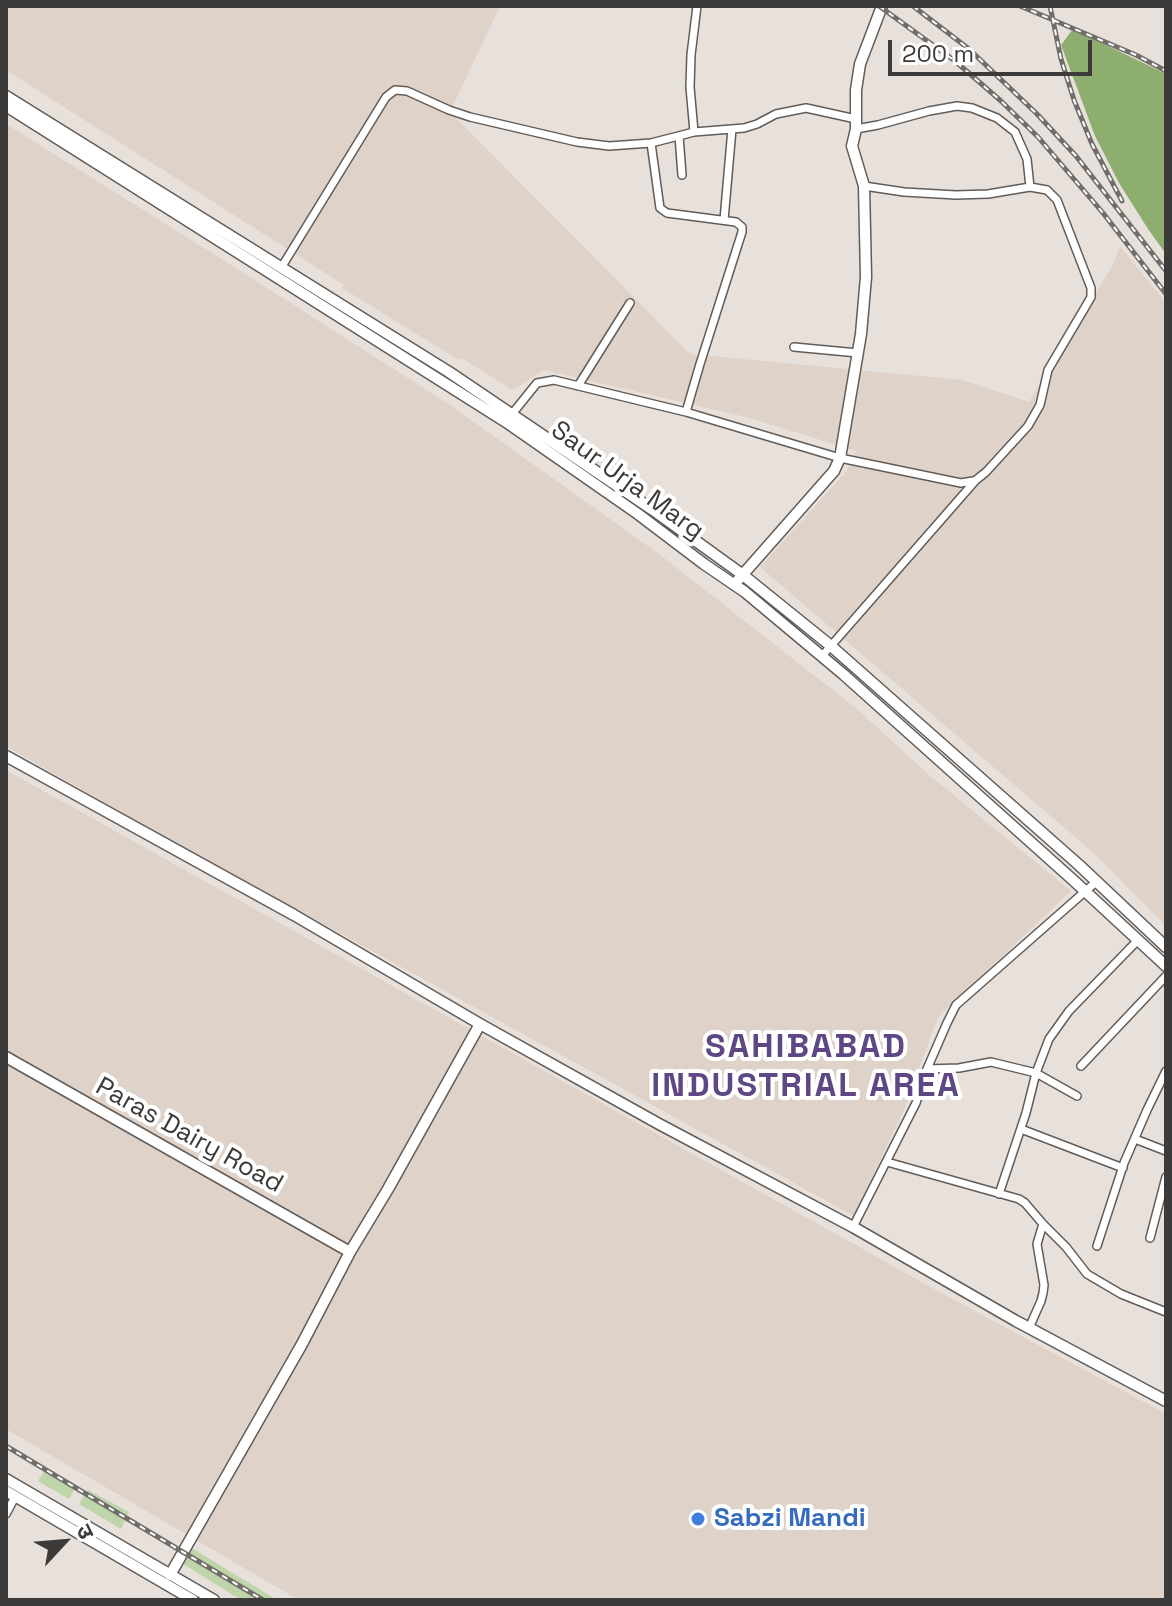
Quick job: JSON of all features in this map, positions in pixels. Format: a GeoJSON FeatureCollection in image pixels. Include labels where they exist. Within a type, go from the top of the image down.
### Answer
{"type":"FeatureCollection","features":[{"type":"Feature","properties":{"kind":"street"},"geometry":{"type":"LineString","coordinates":[[694,132],[690,73],[697,6]]}},
{"type":"Feature","properties":{"kind":"street"},"geometry":{"type":"LineString","coordinates":[[734,584],[834,471],[840,458],[858,353],[866,277],[864,186],[852,146],[856,124],[856,90],[860,64],[882,6]]}},
{"type":"Feature","properties":{"kind":"street"},"geometry":{"type":"LineString","coordinates":[[281,268],[386,97],[395,90],[407,91],[470,117],[577,142],[609,146],[651,143],[694,132],[750,127],[776,114],[806,108],[856,124],[888,122],[957,106],[972,108],[997,118],[1015,132],[1027,159],[1030,187]]}},
{"type":"Feature","properties":{"kind":"street","name":"Saur Urja Marg"},"geometry":{"type":"LineString","coordinates":[[6,96],[449,372],[743,575],[831,646],[1097,881],[1166,947]]}},
{"type":"Feature","properties":{"kind":"street","name":"Saur Urja Marg"},"geometry":{"type":"LineString","coordinates":[[6,106],[513,426],[734,584],[822,656],[1166,966]]}},
{"type":"Feature","properties":{"kind":"street"},"geometry":{"type":"LineString","coordinates":[[724,220],[732,129]]}},
{"type":"Feature","properties":{"kind":"street"},"geometry":{"type":"LineString","coordinates":[[679,136],[682,175]]}},
{"type":"Feature","properties":{"kind":"street"},"geometry":{"type":"LineString","coordinates":[[651,143],[660,208],[667,213],[739,224],[742,232],[686,412]]}},
{"type":"Feature","properties":{"kind":"street"},"geometry":{"type":"LineString","coordinates":[[822,656],[1035,417],[1048,370],[1091,297],[1090,283],[1057,200],[1047,190],[1030,187],[988,194],[956,195],[864,186]]}},
{"type":"Feature","properties":{"kind":"street"},"geometry":{"type":"LineString","coordinates":[[578,386],[630,303]]}},
{"type":"Feature","properties":{"kind":"street"},"geometry":{"type":"LineString","coordinates":[[794,347],[858,353]]}},
{"type":"Feature","properties":{"kind":"street"},"geometry":{"type":"LineString","coordinates":[[512,414],[537,383],[554,380],[686,412],[840,458],[961,483],[976,480]]}},
{"type":"Feature","properties":{"kind":"street"},"geometry":{"type":"LineString","coordinates":[[6,756],[307,922],[659,1124],[853,1227],[1029,1328],[1166,1401]]}},
{"type":"Feature","properties":{"kind":"street"},"geometry":{"type":"LineString","coordinates":[[853,1227],[916,1103],[927,1069],[956,1005],[1097,881]]}},
{"type":"Feature","properties":{"kind":"street"},"geometry":{"type":"LineString","coordinates":[[999,1194],[1036,1073],[1054,1030],[1138,940]]}},
{"type":"Feature","properties":{"kind":"street"},"geometry":{"type":"LineString","coordinates":[[1081,1066],[1166,976]]}},
{"type":"Feature","properties":{"kind":"street"},"geometry":{"type":"LineString","coordinates":[[170,1575],[480,1024]]}},
{"type":"Feature","properties":{"kind":"street","name":"Paras Dairy Road"},"geometry":{"type":"LineString","coordinates":[[6,1057],[350,1252]]}},
{"type":"Feature","properties":{"kind":"street"},"geometry":{"type":"LineString","coordinates":[[927,1069],[959,1068],[991,1062],[1036,1073],[1077,1096]]}},
{"type":"Feature","properties":{"kind":"street"},"geometry":{"type":"LineString","coordinates":[[1097,1246],[1123,1168],[1166,1071]]}},
{"type":"Feature","properties":{"kind":"street"},"geometry":{"type":"LineString","coordinates":[[1021,1129],[1123,1168]]}},
{"type":"Feature","properties":{"kind":"street"},"geometry":{"type":"LineString","coordinates":[[1135,1139],[1166,1151]]}},
{"type":"Feature","properties":{"kind":"street"},"geometry":{"type":"LineString","coordinates":[[887,1162],[1019,1199],[1066,1247],[1087,1274],[1121,1294],[1166,1312]]}},
{"type":"Feature","properties":{"kind":"street"},"geometry":{"type":"LineString","coordinates":[[1150,1238],[1166,1177]]}},
{"type":"Feature","properties":{"kind":"street"},"geometry":{"type":"LineString","coordinates":[[1029,1328],[1043,1293],[1037,1244],[1043,1224]]}},
{"type":"Feature","properties":{"kind":"street"},"geometry":{"type":"LineString","coordinates":[[6,1479],[214,1600]]}},
{"type":"Feature","properties":{"kind":"street"},"geometry":{"type":"LineString","coordinates":[[6,1514],[11,1494],[193,1600]]}},
{"type":"Feature","properties":{"kind":"street"},"geometry":{"type":"LineString","coordinates":[[168,1600],[171,1587]]}},
{"type":"Feature","properties":{"kind":"shaded area"},"geometry":{"type":"Polygon","coordinates":[[[6,6],[500,6],[450,112],[690,354],[962,380],[1029,402],[1113,265],[1120,246],[1166,303],[1166,926],[1095,854],[760,567],[846,472],[856,451],[750,418],[544,370],[513,390],[342,288],[344,285],[6,70],[6,6]]]}},
{"type":"Feature","properties":{"kind":"shaded area"},"geometry":{"type":"Polygon","coordinates":[[[6,124],[450,405],[659,554],[857,709],[929,775],[1071,891],[938,1017],[905,1107],[854,1216],[147,827],[6,746],[6,124]]]}},
{"type":"Feature","properties":{"kind":"shaded area"},"geometry":{"type":"Polygon","coordinates":[[[6,770],[936,1290],[1166,1414],[1166,1600],[299,1600],[6,1429],[6,770]]]}},
{"type":"Feature","properties":{"kind":"green space"},"geometry":{"type":"Polygon","coordinates":[[[1073,29],[1166,74],[1166,254],[1119,183],[1095,136],[1061,45],[1073,29]]]}},
{"type":"Feature","properties":{"kind":"green space"},"geometry":{"type":"Polygon","coordinates":[[[46,1468],[77,1485],[69,1499],[38,1481],[46,1468]]]}},
{"type":"Feature","properties":{"kind":"green space"},"geometry":{"type":"Polygon","coordinates":[[[88,1490],[129,1512],[121,1529],[79,1504],[88,1490]]]}},
{"type":"Feature","properties":{"kind":"green space"},"geometry":{"type":"Polygon","coordinates":[[[190,1547],[277,1600],[241,1600],[180,1562],[190,1547]]]}},
{"type":"Feature","properties":{"kind":"railway"},"geometry":{"type":"LineString","coordinates":[[879,6],[955,61],[1038,137],[1166,294]]}},
{"type":"Feature","properties":{"kind":"railway"},"geometry":{"type":"LineString","coordinates":[[913,6],[969,49],[1037,114],[1076,156],[1166,271]]}},
{"type":"Feature","properties":{"kind":"railway"},"geometry":{"type":"LineString","coordinates":[[1020,6],[1136,55],[1166,71]]}},
{"type":"Feature","properties":{"kind":"railway"},"geometry":{"type":"LineString","coordinates":[[1050,6],[1061,59],[1074,100],[1092,144],[1122,201]]}},
{"type":"Feature","properties":{"kind":"railway"},"geometry":{"type":"LineString","coordinates":[[6,1446],[263,1600]]}},
{"type":"Feature","properties":{"kind":"place","name":"Sabzi Mandi"},"geometry":{"type":"Point","coordinates":[698,1519]}},
{"type":"Feature","properties":{"kind":"district","name":"SAHIBABAD INDUSTRIAL AREA"},"geometry":{"type":"Point","coordinates":[806,1068]}}]}
